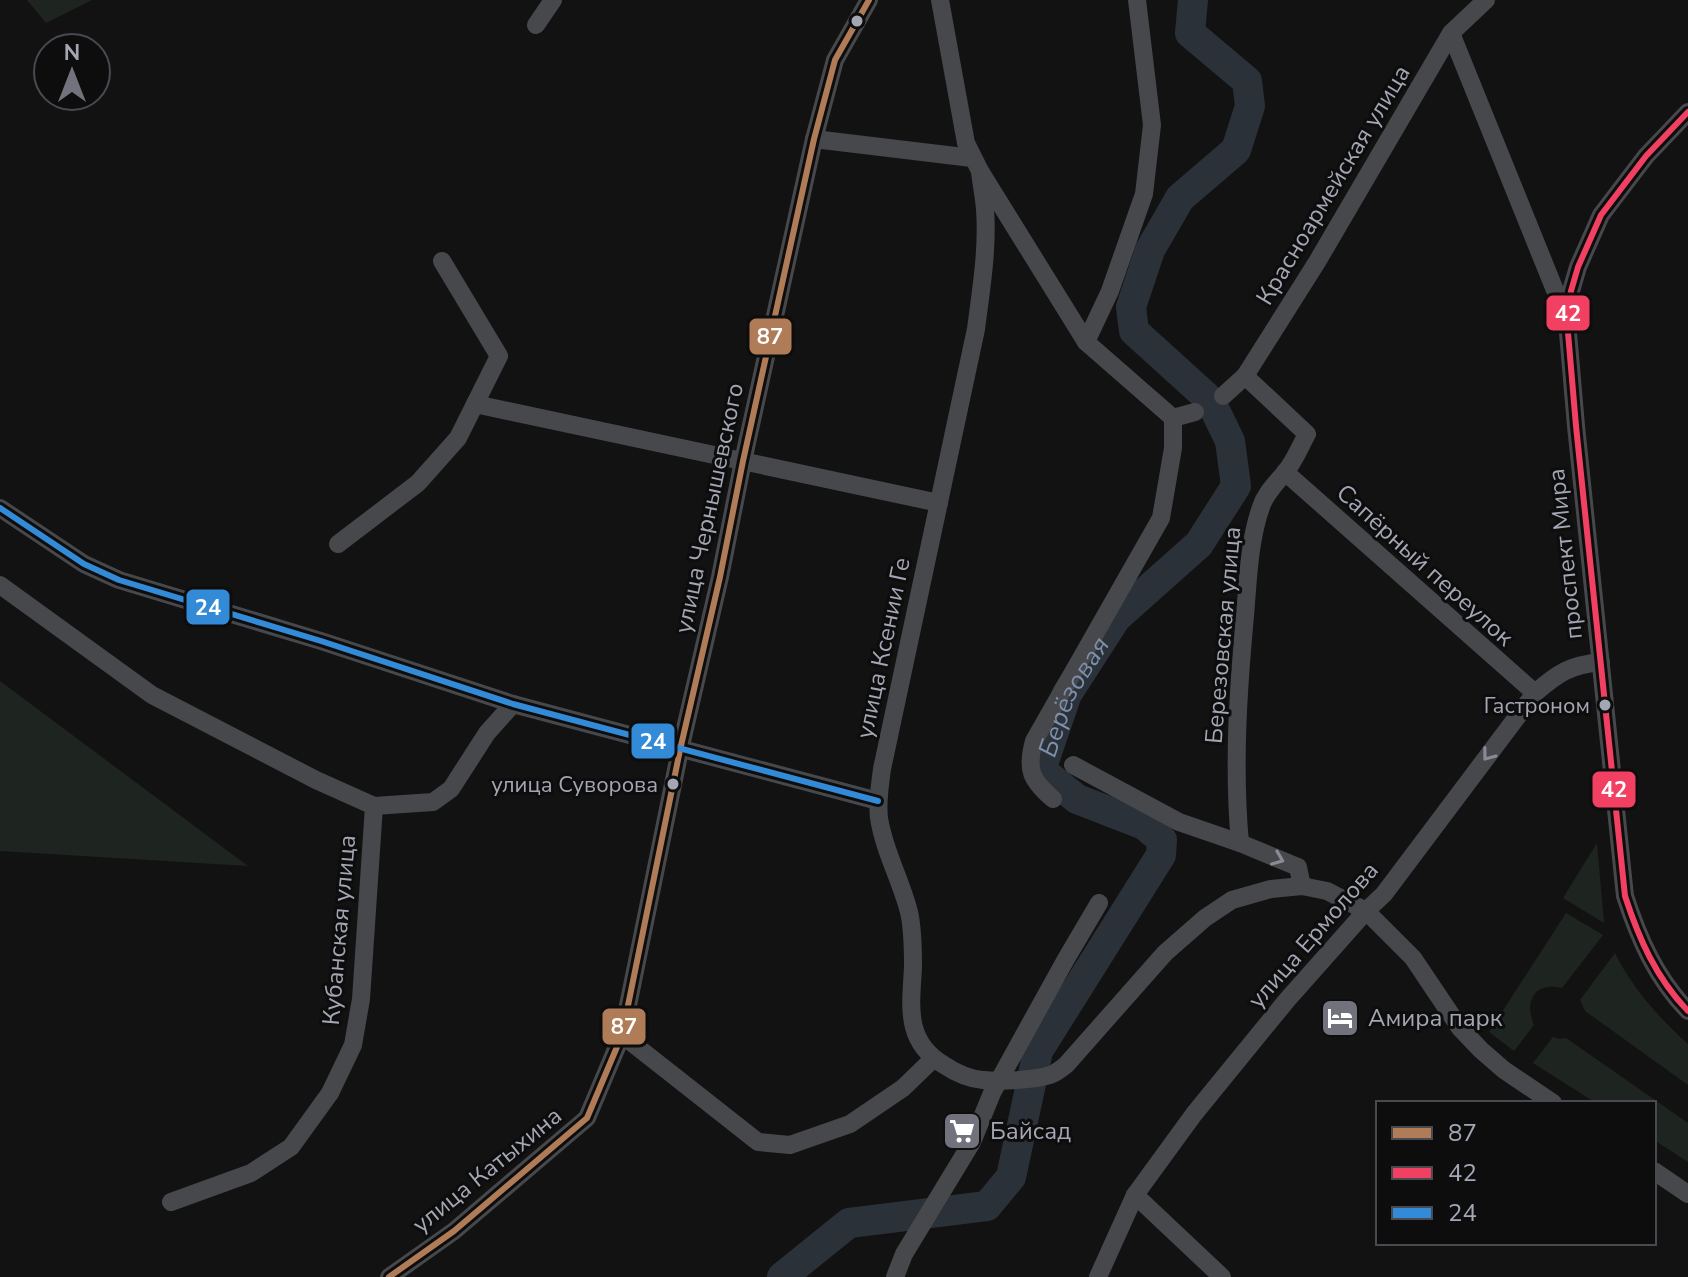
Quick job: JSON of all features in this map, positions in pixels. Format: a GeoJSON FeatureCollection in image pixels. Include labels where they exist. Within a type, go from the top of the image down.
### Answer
{"type":"FeatureCollection","features":[{"type":"Feature","properties":{"kind":"street"},"geometry":{"type":"LineString","coordinates":[[536,25],[553,0]]}},
{"type":"Feature","properties":{"kind":"street","name":"улица Чернышевского"},"geometry":{"type":"LineString","coordinates":[[622,1035],[680,750],[814,139],[835,60],[869,0]]}},
{"type":"Feature","properties":{"kind":"street"},"geometry":{"type":"LineString","coordinates":[[940,0],[966,143],[976,164],[1086,342],[1173,418],[1173,448],[1161,518],[1034,741],[1029,758],[1031,773],[1038,786],[1053,799]]}},
{"type":"Feature","properties":{"kind":"street"},"geometry":{"type":"LineString","coordinates":[[1086,342],[1110,291],[1144,194],[1152,125],[1137,0]]}},
{"type":"Feature","properties":{"kind":"street","name":"Красноармейская улица"},"geometry":{"type":"LineString","coordinates":[[1223,396],[1245,376],[1317,262],[1451,33],[1486,0]]}},
{"type":"Feature","properties":{"kind":"street"},"geometry":{"type":"LineString","coordinates":[[1451,33],[1567,321]]}},
{"type":"Feature","properties":{"kind":"street","name":"проспект Мира"},"geometry":{"type":"LineString","coordinates":[[1688,112],[1646,156],[1601,215],[1578,267],[1567,321],[1625,896],[1638,934],[1656,971],[1688,1011]]}},
{"type":"Feature","properties":{"kind":"street"},"geometry":{"type":"LineString","coordinates":[[814,139],[976,164]]}},
{"type":"Feature","properties":{"kind":"street","name":"улица Ксении Ге"},"geometry":{"type":"LineString","coordinates":[[933,1059],[919,1042],[912,1023],[909,912],[887,851],[878,801],[882,769],[976,329],[983,276],[985,210],[976,164]]}},
{"type":"Feature","properties":{"kind":"street"},"geometry":{"type":"LineString","coordinates":[[338,544],[418,483],[458,438],[499,356],[442,261]]}},
{"type":"Feature","properties":{"kind":"street","name":"Березовская улица"},"geometry":{"type":"LineString","coordinates":[[1240,843],[1236,744],[1254,530],[1262,503],[1307,434],[1245,376]]}},
{"type":"Feature","properties":{"kind":"street"},"geometry":{"type":"LineString","coordinates":[[475,404],[939,503]]}},
{"type":"Feature","properties":{"kind":"street"},"geometry":{"type":"LineString","coordinates":[[1173,418],[1195,412]]}},
{"type":"Feature","properties":{"kind":"street","name":"Сапёрный переулок"},"geometry":{"type":"LineString","coordinates":[[1285,472],[1535,693]]}},
{"type":"Feature","properties":{"kind":"street"},"geometry":{"type":"LineString","coordinates":[[0,508],[84,564],[119,580],[321,641],[513,704],[878,801]]}},
{"type":"Feature","properties":{"kind":"street","name":"Кубанская улица"},"geometry":{"type":"LineString","coordinates":[[0,585],[152,695],[316,780],[374,806],[433,802],[451,789],[487,733],[513,704]]}},
{"type":"Feature","properties":{"kind":"street","name":"улица Ермолова"},"geometry":{"type":"LineString","coordinates":[[1098,1277],[1135,1195],[1194,1114],[1270,1020],[1384,894],[1535,693],[1560,672],[1577,665],[1601,662]]}},
{"type":"Feature","properties":{"kind":"street"},"geometry":{"type":"LineString","coordinates":[[1073,765],[1179,822],[1298,867],[1302,886]]}},
{"type":"Feature","properties":{"kind":"street","name":"Кубанская улица"},"geometry":{"type":"LineString","coordinates":[[171,1202],[251,1173],[291,1147],[330,1093],[353,1045],[361,999],[374,806]]}},
{"type":"Feature","properties":{"kind":"street"},"geometry":{"type":"LineString","coordinates":[[622,1035],[758,1142],[790,1145],[850,1124],[903,1088],[933,1059],[975,1080],[1004,1081],[1049,1076],[1066,1065],[1165,953],[1205,918],[1232,900],[1271,889],[1302,886],[1327,891],[1366,911],[1413,958],[1460,1028],[1481,1050],[1504,1070],[1550,1101]]}},
{"type":"Feature","properties":{"kind":"street"},"geometry":{"type":"LineString","coordinates":[[895,1277],[904,1254],[972,1142],[992,1093],[1004,1081],[1066,959],[1099,903]]}},
{"type":"Feature","properties":{"kind":"street","name":"улица Катыхина"},"geometry":{"type":"LineString","coordinates":[[389,1277],[454,1231],[587,1118],[622,1035]]}},
{"type":"Feature","properties":{"kind":"street"},"geometry":{"type":"LineString","coordinates":[[1656,1172],[1688,1194]]}},
{"type":"Feature","properties":{"kind":"street"},"geometry":{"type":"LineString","coordinates":[[1135,1195],[1222,1277]]}},
{"type":"Feature","properties":{"kind":"shaded area"},"geometry":{"type":"Polygon","coordinates":[[[27,0],[92,0],[46,23],[27,0]]]}},
{"type":"Feature","properties":{"kind":"shaded area"},"geometry":{"type":"Polygon","coordinates":[[[0,681],[248,866],[0,851],[0,681]]]}},
{"type":"Feature","properties":{"kind":"shaded area"},"geometry":{"type":"Polygon","coordinates":[[[1597,843],[1604,923],[1563,898],[1597,843]]]}},
{"type":"Feature","properties":{"kind":"shaded area"},"geometry":{"type":"Polygon","coordinates":[[[1566,913],[1603,935],[1562,988],[1544,988],[1534,995],[1530,1009],[1534,1025],[1514,1051],[1489,1032],[1566,913]]]}},
{"type":"Feature","properties":{"kind":"shaded area"},"geometry":{"type":"Polygon","coordinates":[[[1615,953],[1647,1002],[1688,1044],[1688,1085],[1585,1011],[1580,1000],[1615,953]]]}},
{"type":"Feature","properties":{"kind":"shaded area"},"geometry":{"type":"Polygon","coordinates":[[[1553,1037],[1566,1038],[1688,1123],[1688,1162],[1656,1141],[1656,1101],[1593,1101],[1533,1063],[1553,1037]]]}},
{"type":"Feature","properties":{"kind":"waterway","name":"Берёзовая"},"geometry":{"type":"LineString","coordinates":[[782,1277],[849,1223],[987,1206],[1011,1177],[1038,1051],[1161,855],[1162,840],[1144,825],[1077,799],[1041,770],[1067,694],[1116,618],[1199,544],[1236,486],[1230,441],[1210,400],[1134,331],[1131,307],[1150,250],[1180,198],[1236,150],[1250,106],[1247,81],[1190,33],[1193,0]]}},
{"type":"Feature","properties":{"kind":"transit line","name":"87"},"geometry":{"type":"LineString","coordinates":[[389,1277],[454,1231],[587,1118],[622,1035],[680,750],[814,139],[835,60],[869,0]]}},
{"type":"Feature","properties":{"kind":"transit line","name":"42"},"geometry":{"type":"LineString","coordinates":[[1688,112],[1646,156],[1601,215],[1578,267],[1567,321],[1625,896],[1650,957],[1688,1011]]}},
{"type":"Feature","properties":{"kind":"transit line","name":"24"},"geometry":{"type":"LineString","coordinates":[[0,508],[84,564],[119,580],[321,641],[513,704],[878,801]]}},
{"type":"Feature","properties":{"kind":"place","name":"Гастроном"},"geometry":{"type":"Point","coordinates":[1605,705]}},
{"type":"Feature","properties":{"kind":"place","name":"улица Суворова"},"geometry":{"type":"Point","coordinates":[673,784]}},
{"type":"Feature","properties":{"kind":"place","name":"Амира парк"},"geometry":{"type":"Point","coordinates":[1340,1018]}},
{"type":"Feature","properties":{"kind":"place","name":"Байсад"},"geometry":{"type":"Point","coordinates":[962,1131]}}]}
